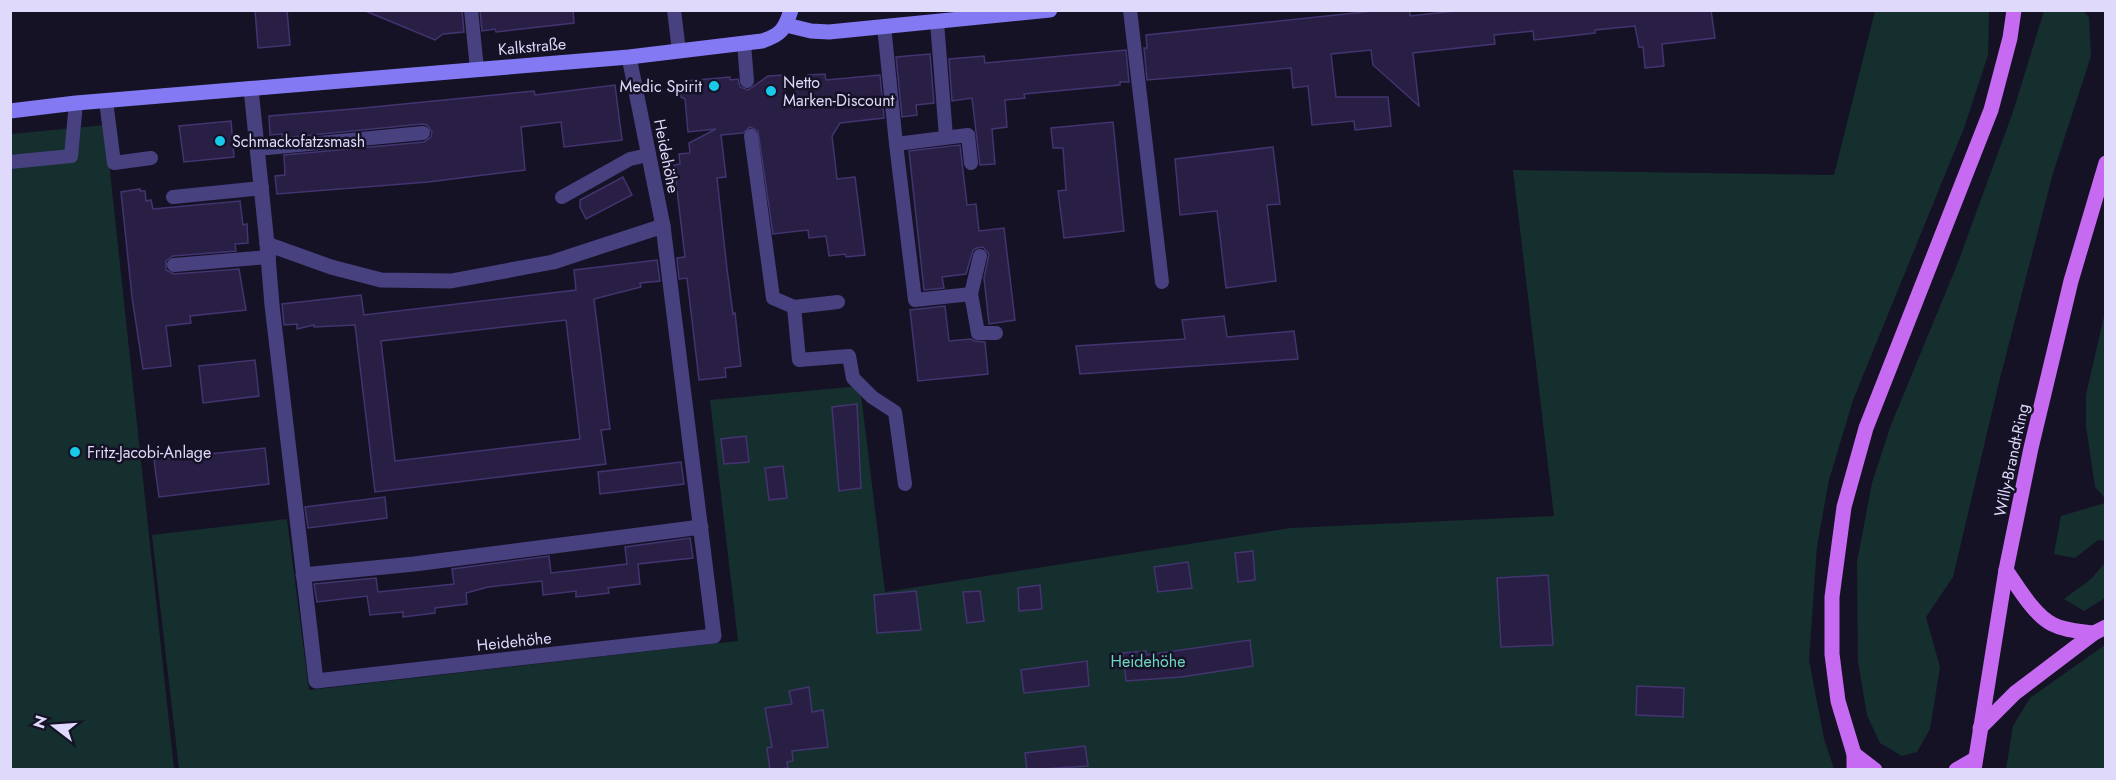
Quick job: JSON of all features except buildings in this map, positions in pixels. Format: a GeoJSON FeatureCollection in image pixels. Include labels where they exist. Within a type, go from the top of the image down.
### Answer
{"type":"FeatureCollection","features":[{"type":"Feature","properties":{"kind":"main road"},"geometry":{"type":"LineString","coordinates":[[1875,770],[1854,762],[1838,701],[1832,654],[1832,597],[1844,507],[1870,417],[1991,110],[2010,38],[2014,10]]}},
{"type":"Feature","properties":{"kind":"main road","name":"Willy-Brandt-Ring"},"geometry":{"type":"LineString","coordinates":[[1974,764],[2006,570],[2031,448],[2071,281],[2106,163]]}},
{"type":"Feature","properties":{"kind":"main road"},"geometry":{"type":"LineString","coordinates":[[2006,570],[2028,603],[2050,624],[2065,629],[2100,630]]}},
{"type":"Feature","properties":{"kind":"main road"},"geometry":{"type":"LineString","coordinates":[[1980,728],[2014,693],[2100,630]]}},
{"type":"Feature","properties":{"kind":"main road"},"geometry":{"type":"LineString","coordinates":[[1956,770],[1974,764]]}},
{"type":"Feature","properties":{"kind":"street","name":"Kalkstraße"},"geometry":{"type":"LineString","coordinates":[[10,111],[76,103],[629,57],[775,37],[789,18],[811,31],[829,32],[1050,10]]}},
{"type":"Feature","properties":{"kind":"street","name":"Heidehöhe"},"geometry":{"type":"LineString","coordinates":[[251,89],[272,305],[316,681],[714,636],[663,226],[629,57]]}},
{"type":"Feature","properties":{"kind":"street"},"geometry":{"type":"LineString","coordinates":[[268,250],[381,280],[451,281],[553,262],[663,226]]}},
{"type":"Feature","properties":{"kind":"street"},"geometry":{"type":"LineString","coordinates":[[303,575],[414,564],[701,527]]}},
{"type":"Feature","properties":{"kind":"lane"},"geometry":{"type":"LineString","coordinates":[[471,10],[477,69]]}},
{"type":"Feature","properties":{"kind":"lane"},"geometry":{"type":"LineString","coordinates":[[674,10],[679,51]]}},
{"type":"Feature","properties":{"kind":"lane"},"geometry":{"type":"LineString","coordinates":[[1130,10],[1162,282]]}},
{"type":"Feature","properties":{"kind":"lane"},"geometry":{"type":"LineString","coordinates":[[937,22],[946,137]]}},
{"type":"Feature","properties":{"kind":"lane"},"geometry":{"type":"LineString","coordinates":[[884,26],[915,300],[971,294]]}},
{"type":"Feature","properties":{"kind":"lane"},"geometry":{"type":"LineString","coordinates":[[744,43],[747,81]]}},
{"type":"Feature","properties":{"kind":"lane"},"geometry":{"type":"LineString","coordinates":[[106,101],[114,163],[150,158]]}},
{"type":"Feature","properties":{"kind":"lane"},"geometry":{"type":"LineString","coordinates":[[10,162],[71,156],[76,103]]}},
{"type":"Feature","properties":{"kind":"lane"},"geometry":{"type":"LineString","coordinates":[[257,149],[423,133]]}},
{"type":"Feature","properties":{"kind":"lane"},"geometry":{"type":"LineString","coordinates":[[896,144],[968,135],[971,163]]}},
{"type":"Feature","properties":{"kind":"lane"},"geometry":{"type":"LineString","coordinates":[[751,136],[773,298],[794,307],[838,302]]}},
{"type":"Feature","properties":{"kind":"lane"},"geometry":{"type":"LineString","coordinates":[[562,196],[630,159],[648,154]]}},
{"type":"Feature","properties":{"kind":"lane"},"geometry":{"type":"LineString","coordinates":[[173,197],[262,188]]}},
{"type":"Feature","properties":{"kind":"lane"},"geometry":{"type":"LineString","coordinates":[[174,265],[268,250]]}},
{"type":"Feature","properties":{"kind":"lane"},"geometry":{"type":"LineString","coordinates":[[980,256],[971,294],[978,333],[996,333]]}},
{"type":"Feature","properties":{"kind":"lane"},"geometry":{"type":"LineString","coordinates":[[794,307],[800,360],[849,356],[853,378],[872,398],[895,412],[905,484]]}},
{"type":"Feature","properties":{"kind":"green space"},"geometry":{"type":"Polygon","coordinates":[[[1875,11],[1989,11],[1988,55],[1964,128],[1853,400],[1829,480],[1817,546],[1809,660],[1824,739],[1834,769],[179,769],[152,535],[287,519],[309,690],[738,641],[710,400],[860,386],[885,592],[1291,528],[1554,516],[1513,170],[1834,175],[1875,11]]]}},
{"type":"Feature","properties":{"kind":"green space"},"geometry":{"type":"Polygon","coordinates":[[[2044,11],[2083,11],[2089,17],[2091,56],[2053,173],[1999,382],[1953,577],[1926,617],[1940,667],[1930,729],[1917,752],[1902,756],[1880,743],[1867,715],[1858,661],[1857,562],[1872,483],[1891,425],[1957,265],[2013,112],[2044,11]]]}},
{"type":"Feature","properties":{"kind":"green space","name":"Fritz-Jacobi-Anlage"},"geometry":{"type":"Polygon","coordinates":[[[105,125],[174,769],[11,770],[11,134],[105,125]]]}},
{"type":"Feature","properties":{"kind":"green space"},"geometry":{"type":"Polygon","coordinates":[[[2105,312],[2105,498],[2095,487],[2086,426],[2086,395],[2105,312]]]}},
{"type":"Feature","properties":{"kind":"green space"},"geometry":{"type":"Polygon","coordinates":[[[2105,503],[2105,541],[2098,540],[2075,558],[2054,554],[2061,516],[2105,503]]]}},
{"type":"Feature","properties":{"kind":"green space"},"geometry":{"type":"Polygon","coordinates":[[[2105,563],[2105,598],[2084,611],[2064,599],[2091,579],[2105,563]]]}},
{"type":"Feature","properties":{"kind":"green space"},"geometry":{"type":"Polygon","coordinates":[[[2105,645],[2105,769],[2006,769],[2013,726],[2030,698],[2105,645]]]}},
{"type":"Feature","properties":{"kind":"place","name":"Medic Spirit"},"geometry":{"type":"Point","coordinates":[714,86]}},
{"type":"Feature","properties":{"kind":"place","name":"Netto Marken-Discount"},"geometry":{"type":"Point","coordinates":[771,91]}},
{"type":"Feature","properties":{"kind":"place","name":"Schmackofatzsmash"},"geometry":{"type":"Point","coordinates":[220,141]}},
{"type":"Feature","properties":{"kind":"place","name":"Fritz-Jacobi-Anlage"},"geometry":{"type":"Point","coordinates":[75,452]}}]}
